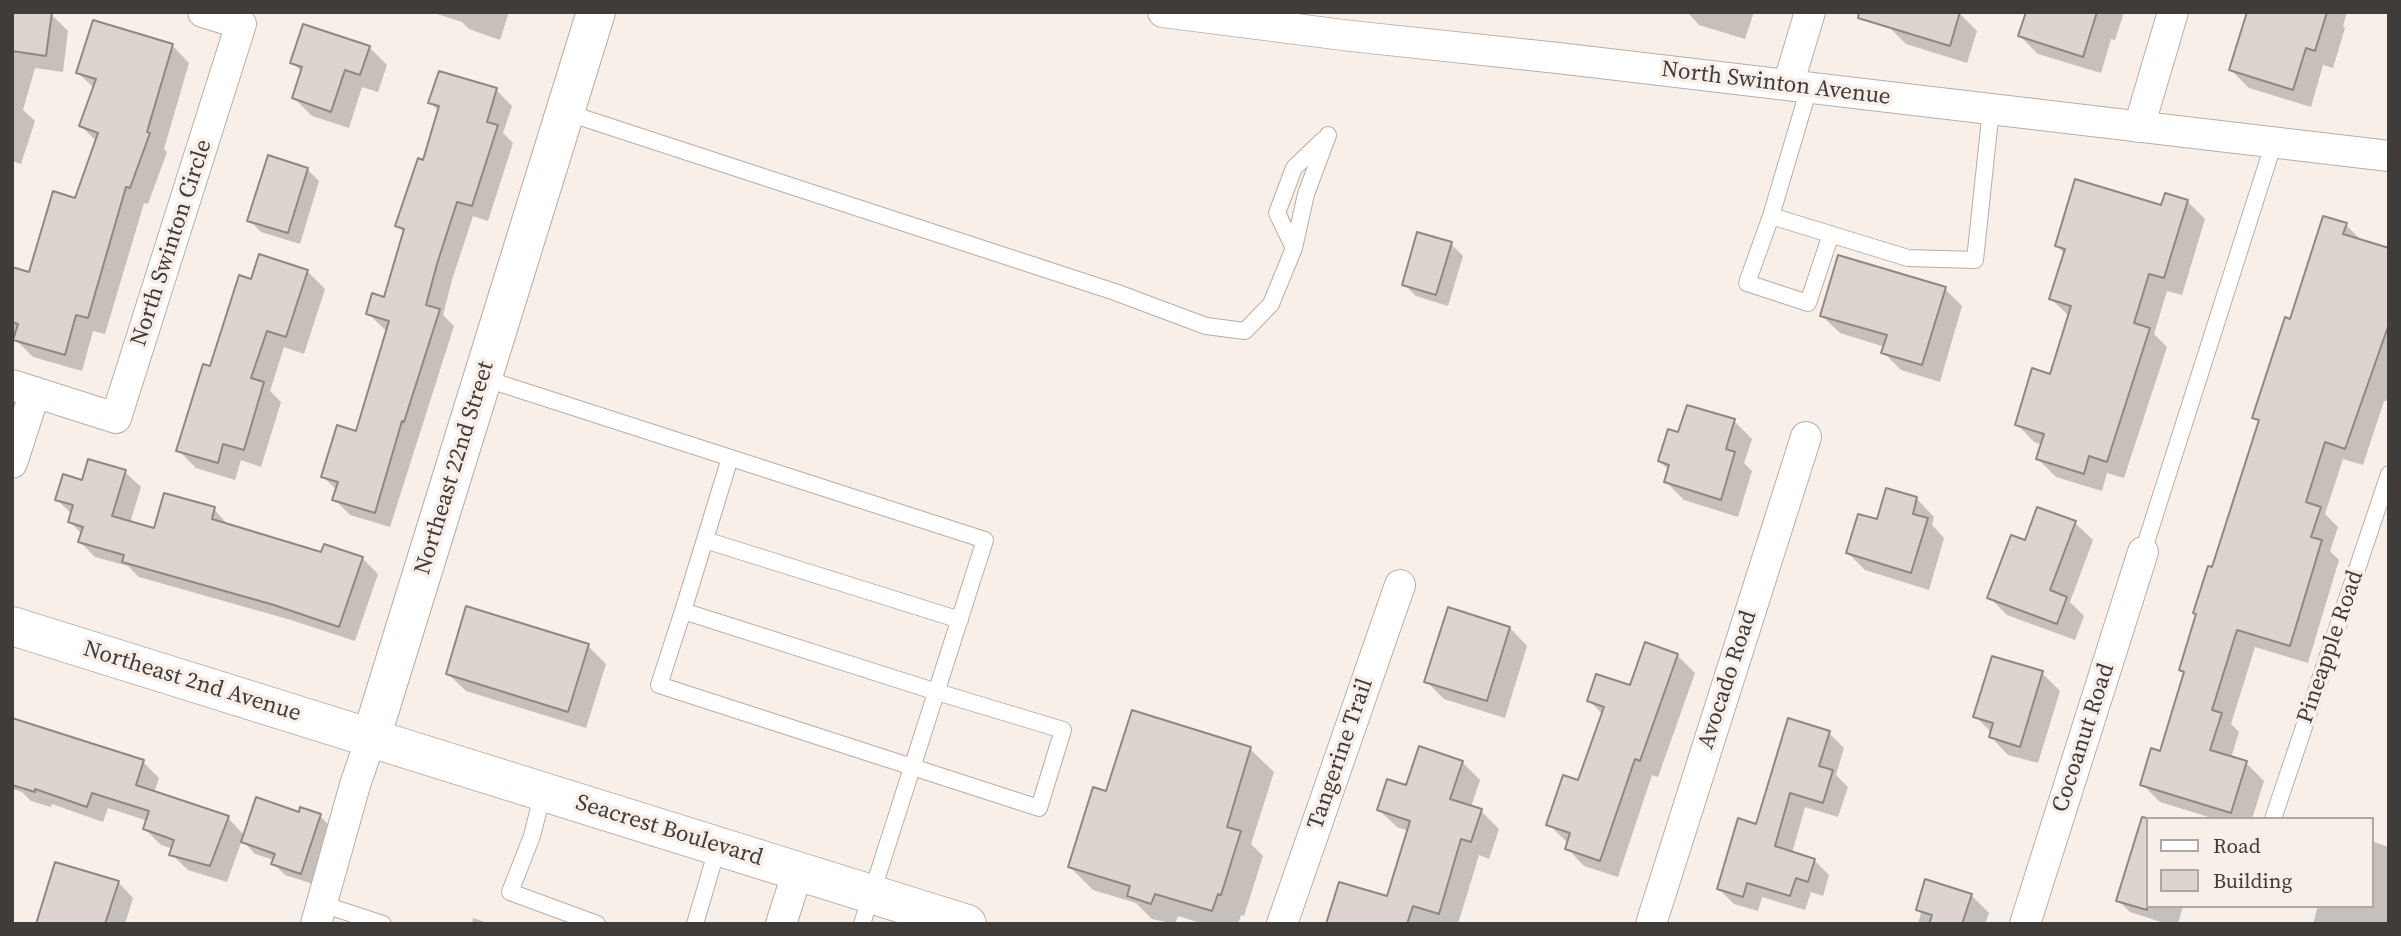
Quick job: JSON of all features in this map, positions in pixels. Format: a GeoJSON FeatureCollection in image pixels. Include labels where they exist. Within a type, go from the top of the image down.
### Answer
{"type":"FeatureCollection","features":[{"type":"Feature","properties":{"kind":"street","name":"North Swinton Circle"},"geometry":{"type":"LineString","coordinates":[[24,388],[116,418],[241,24],[203,12]]}},
{"type":"Feature","properties":{"kind":"street","name":"Northeast 22nd Street"},"geometry":{"type":"LineString","coordinates":[[319,914],[355,785],[596,12]]}},
{"type":"Feature","properties":{"kind":"street","name":"North Swinton Avenue"},"geometry":{"type":"LineString","coordinates":[[1163,12],[2389,156]]}},
{"type":"Feature","properties":{"kind":"street"},"geometry":{"type":"LineString","coordinates":[[1799,87],[1810,12]]}},
{"type":"Feature","properties":{"kind":"street"},"geometry":{"type":"LineString","coordinates":[[2139,127],[2173,12]]}},
{"type":"Feature","properties":{"kind":"street"},"geometry":{"type":"LineString","coordinates":[[12,463],[24,388]]}},
{"type":"Feature","properties":{"kind":"street","name":"Avocado Road"},"geometry":{"type":"LineString","coordinates":[[1651,924],[1806,437]]}},
{"type":"Feature","properties":{"kind":"street","name":"Cocoanut Road"},"geometry":{"type":"LineString","coordinates":[[2025,924],[2143,552]]}},
{"type":"Feature","properties":{"kind":"street","name":"Tangerine Trail"},"geometry":{"type":"LineString","coordinates":[[1282,924],[1400,585]]}},
{"type":"Feature","properties":{"kind":"street","name":"Northeast 2nd Avenue"},"geometry":{"type":"LineString","coordinates":[[12,626],[371,738]]}},
{"type":"Feature","properties":{"kind":"street","name":"Seacrest Boulevard"},"geometry":{"type":"LineString","coordinates":[[371,738],[798,871],[868,909],[967,924]]}},
{"type":"Feature","properties":{"kind":"street"},"geometry":{"type":"LineString","coordinates":[[781,924],[798,871]]}},
{"type":"Feature","properties":{"kind":"lane"},"geometry":{"type":"LineString","coordinates":[[1799,87],[1771,216],[1747,282],[1808,303],[1831,234]]}},
{"type":"Feature","properties":{"kind":"lane"},"geometry":{"type":"LineString","coordinates":[[1771,216],[1908,258],[1975,260],[1991,109]]}},
{"type":"Feature","properties":{"kind":"lane"},"geometry":{"type":"LineString","coordinates":[[565,112],[1115,292],[1206,326],[1245,331],[1271,304],[1294,248],[1306,194],[1328,135],[1294,168],[1277,213],[1294,248]]}},
{"type":"Feature","properties":{"kind":"lane"},"geometry":{"type":"LineString","coordinates":[[2143,552],[2274,142]]}},
{"type":"Feature","properties":{"kind":"lane"},"geometry":{"type":"LineString","coordinates":[[483,378],[985,540],[868,909]]}},
{"type":"Feature","properties":{"kind":"lane"},"geometry":{"type":"LineString","coordinates":[[683,611],[1063,730],[1039,808],[659,685],[730,458]]}},
{"type":"Feature","properties":{"kind":"lane","name":"Pineapple Road"},"geometry":{"type":"LineString","coordinates":[[2274,817],[2389,474]]}},
{"type":"Feature","properties":{"kind":"lane"},"geometry":{"type":"LineString","coordinates":[[705,540],[960,620]]}},
{"type":"Feature","properties":{"kind":"lane"},"geometry":{"type":"LineString","coordinates":[[543,792],[533,836],[510,892],[597,924]]}},
{"type":"Feature","properties":{"kind":"lane"},"geometry":{"type":"LineString","coordinates":[[695,924],[718,846]]}},
{"type":"Feature","properties":{"kind":"lane"},"geometry":{"type":"LineString","coordinates":[[319,914],[383,924]]}},
{"type":"Feature","properties":{"kind":"building"},"geometry":{"type":"Polygon","coordinates":[[[12,12],[52,12],[46,56],[12,51],[12,12]]]}},
{"type":"Feature","properties":{"kind":"building"},"geometry":{"type":"Polygon","coordinates":[[[1859,12],[1960,12],[1950,46],[1858,18],[1859,12]]]}},
{"type":"Feature","properties":{"kind":"building"},"geometry":{"type":"Polygon","coordinates":[[[2026,12],[2097,12],[2083,57],[2018,36],[2026,12]]]}},
{"type":"Feature","properties":{"kind":"building"},"geometry":{"type":"Polygon","coordinates":[[[2247,12],[2327,12],[2315,51],[2306,48],[2293,90],[2229,70],[2247,12]]]}},
{"type":"Feature","properties":{"kind":"building"},"geometry":{"type":"Polygon","coordinates":[[[93,20],[173,44],[147,132],[150,133],[130,188],[126,187],[88,318],[76,315],[65,355],[13,340],[18,324],[12,322],[12,267],[29,272],[53,191],[75,198],[98,133],[79,126],[96,79],[76,73],[93,20]]]}},
{"type":"Feature","properties":{"kind":"building"},"geometry":{"type":"Polygon","coordinates":[[[303,24],[370,46],[360,75],[345,70],[331,112],[292,98],[302,67],[290,63],[303,24]]]}},
{"type":"Feature","properties":{"kind":"building"},"geometry":{"type":"Polygon","coordinates":[[[439,71],[497,88],[487,122],[498,125],[472,206],[457,202],[437,264],[426,305],[440,309],[404,422],[402,421],[375,513],[332,500],[338,482],[321,477],[337,425],[356,431],[389,321],[366,314],[372,293],[384,297],[404,229],[395,226],[418,158],[423,160],[439,106],[428,103],[439,71]]]}},
{"type":"Feature","properties":{"kind":"building"},"geometry":{"type":"Polygon","coordinates":[[[268,155],[308,168],[288,233],[247,221],[268,155]]]}},
{"type":"Feature","properties":{"kind":"building"},"geometry":{"type":"Polygon","coordinates":[[[2075,179],[2161,205],[2165,193],[2188,200],[2164,278],[2149,274],[2134,323],[2150,328],[2107,462],[2089,456],[2084,474],[2036,459],[2044,434],[2015,425],[2032,368],[2050,374],[2071,306],[2049,299],[2065,249],[2055,246],[2075,179]]]}},
{"type":"Feature","properties":{"kind":"building"},"geometry":{"type":"Polygon","coordinates":[[[2323,216],[2347,223],[2343,234],[2389,248],[2389,324],[2345,449],[2325,442],[2306,502],[2321,507],[2311,537],[2322,540],[2290,646],[2237,630],[2212,710],[2222,713],[2210,750],[2247,761],[2231,813],[2140,785],[2151,748],[2160,751],[2184,672],[2179,670],[2196,614],[2193,613],[2208,566],[2212,567],[2259,420],[2252,418],[2285,317],[2290,319],[2323,216]]]}},
{"type":"Feature","properties":{"kind":"building"},"geometry":{"type":"Polygon","coordinates":[[[1417,232],[1452,242],[1436,295],[1402,285],[1417,232]]]}},
{"type":"Feature","properties":{"kind":"building"},"geometry":{"type":"Polygon","coordinates":[[[259,254],[308,270],[286,337],[267,331],[251,378],[264,382],[244,450],[223,444],[218,463],[176,451],[203,364],[210,366],[239,275],[251,279],[259,254]]]}},
{"type":"Feature","properties":{"kind":"building"},"geometry":{"type":"Polygon","coordinates":[[[1838,255],[1946,287],[1922,365],[1881,353],[1887,335],[1820,316],[1838,255]]]}},
{"type":"Feature","properties":{"kind":"building"},"geometry":{"type":"Polygon","coordinates":[[[1687,405],[1735,419],[1726,449],[1735,452],[1721,500],[1664,482],[1669,465],[1658,461],[1668,429],[1678,432],[1687,405]]]}},
{"type":"Feature","properties":{"kind":"building"},"geometry":{"type":"Polygon","coordinates":[[[88,459],[126,470],[112,516],[154,528],[164,493],[215,507],[212,519],[321,552],[324,544],[363,557],[339,627],[274,605],[122,562],[124,555],[78,542],[83,527],[68,522],[73,505],[55,500],[63,474],[82,480],[88,459]]]}},
{"type":"Feature","properties":{"kind":"building"},"geometry":{"type":"Polygon","coordinates":[[[1886,488],[1917,497],[1913,514],[1928,518],[1911,573],[1846,553],[1858,514],[1877,519],[1886,488]]]}},
{"type":"Feature","properties":{"kind":"building"},"geometry":{"type":"Polygon","coordinates":[[[2037,507],[2076,521],[2050,590],[2067,597],[2057,624],[1987,598],[2011,535],[2025,540],[2037,507]]]}},
{"type":"Feature","properties":{"kind":"building"},"geometry":{"type":"Polygon","coordinates":[[[466,606],[589,644],[568,712],[446,674],[466,606]]]}},
{"type":"Feature","properties":{"kind":"building"},"geometry":{"type":"Polygon","coordinates":[[[1448,607],[1510,627],[1487,701],[1424,682],[1448,607]]]}},
{"type":"Feature","properties":{"kind":"building"},"geometry":{"type":"Polygon","coordinates":[[[1645,642],[1678,654],[1640,761],[1635,759],[1600,861],[1565,849],[1570,833],[1546,825],[1563,775],[1578,780],[1604,707],[1587,701],[1596,674],[1630,685],[1645,642]]]}},
{"type":"Feature","properties":{"kind":"building"},"geometry":{"type":"Polygon","coordinates":[[[1992,656],[2043,671],[2020,747],[1989,737],[1993,723],[1973,717],[1992,656]]]}},
{"type":"Feature","properties":{"kind":"building"},"geometry":{"type":"Polygon","coordinates":[[[1132,710],[1251,747],[1227,827],[1241,831],[1221,895],[1218,894],[1212,911],[1155,894],[1151,904],[1127,896],[1130,886],[1068,867],[1093,787],[1106,791],[1132,710]]]}},
{"type":"Feature","properties":{"kind":"building"},"geometry":{"type":"Polygon","coordinates":[[[12,718],[144,760],[136,785],[229,816],[210,866],[169,855],[174,840],[143,829],[149,811],[92,793],[87,807],[35,789],[35,792],[12,785],[12,718]]]}},
{"type":"Feature","properties":{"kind":"building"},"geometry":{"type":"Polygon","coordinates":[[[1788,718],[1830,731],[1819,766],[1833,770],[1823,803],[1790,793],[1775,846],[1815,859],[1808,882],[1796,878],[1790,896],[1747,883],[1743,897],[1717,889],[1738,818],[1756,824],[1788,718]]]}},
{"type":"Feature","properties":{"kind":"building"},"geometry":{"type":"Polygon","coordinates":[[[1419,746],[1463,761],[1450,799],[1482,809],[1471,842],[1461,839],[1439,914],[1413,906],[1407,924],[1326,924],[1339,882],[1387,896],[1410,821],[1377,810],[1387,779],[1406,785],[1419,746]]]}},
{"type":"Feature","properties":{"kind":"building"},"geometry":{"type":"Polygon","coordinates":[[[256,797],[299,812],[300,807],[321,814],[301,874],[271,864],[275,854],[241,842],[256,797]]]}},
{"type":"Feature","properties":{"kind":"building"},"geometry":{"type":"Polygon","coordinates":[[[2142,817],[2146,818],[2147,910],[2116,901],[2142,817]]]}},
{"type":"Feature","properties":{"kind":"building"},"geometry":{"type":"Polygon","coordinates":[[[55,862],[119,881],[105,924],[36,924],[55,862]]]}},
{"type":"Feature","properties":{"kind":"building"},"geometry":{"type":"Polygon","coordinates":[[[1925,879],[1972,894],[1962,924],[1929,924],[1932,915],[1916,910],[1925,879]]]}}]}
